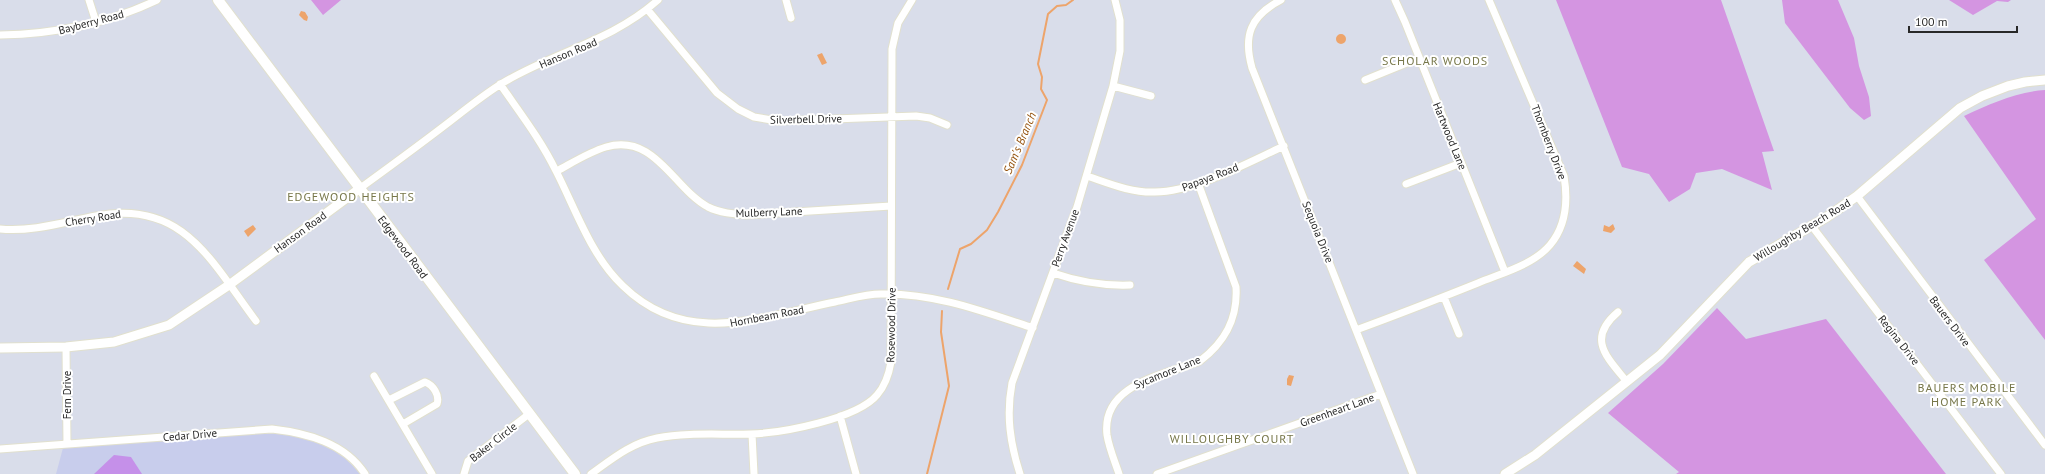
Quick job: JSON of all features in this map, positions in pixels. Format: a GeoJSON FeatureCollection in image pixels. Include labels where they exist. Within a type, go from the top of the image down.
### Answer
{"type":"FeatureCollection","features":[{"type":"Feature","properties":{"kind":"main road","name":"Edgewood Road"},"geometry":{"type":"LineString","coordinates":[[218,0],[575,474]]}},
{"type":"Feature","properties":{"kind":"street"},"geometry":{"type":"LineString","coordinates":[[89,0],[96,22]]}},
{"type":"Feature","properties":{"kind":"street","name":"Bayberry Road"},"geometry":{"type":"LineString","coordinates":[[0,35],[52,32],[96,22],[125,13],[157,0]]}},
{"type":"Feature","properties":{"kind":"street","name":"Hanson Road"},"geometry":{"type":"LineString","coordinates":[[0,348],[66,347],[114,342],[153,331],[183,317],[360,189],[458,115],[465,107],[500,84],[537,66],[603,38],[658,0]]}},
{"type":"Feature","properties":{"kind":"street"},"geometry":{"type":"LineString","coordinates":[[786,0],[791,18]]}},
{"type":"Feature","properties":{"kind":"street","name":"Rosewood Drive"},"geometry":{"type":"LineString","coordinates":[[591,474],[625,450],[640,442],[677,435],[752,434],[819,423],[857,410],[876,396],[888,375],[891,362],[891,59],[894,36],[898,23],[912,0]]}},
{"type":"Feature","properties":{"kind":"street","name":"Perry Avenue"},"geometry":{"type":"LineString","coordinates":[[1020,474],[1009,433],[1009,398],[1020,358],[1033,328],[1087,176],[1113,86],[1120,51],[1120,20],[1115,0]]}},
{"type":"Feature","properties":{"kind":"street","name":"Sequoia Drive"},"geometry":{"type":"LineString","coordinates":[[1281,0],[1269,7],[1253,23],[1248,43],[1248,53],[1252,68],[1413,474]]}},
{"type":"Feature","properties":{"kind":"street","name":"Hartwood Lane"},"geometry":{"type":"LineString","coordinates":[[1395,0],[1505,272]]}},
{"type":"Feature","properties":{"kind":"street","name":"Thornberry Drive"},"geometry":{"type":"LineString","coordinates":[[1356,330],[1444,297],[1535,258],[1550,244],[1563,219],[1566,191],[1564,176],[1489,0]]}},
{"type":"Feature","properties":{"kind":"street","name":"Silverbell Drive"},"geometry":{"type":"LineString","coordinates":[[647,9],[717,93],[738,109],[754,117],[778,122],[891,117],[930,118],[947,124]]}},
{"type":"Feature","properties":{"kind":"street"},"geometry":{"type":"LineString","coordinates":[[1365,80],[1419,58]]}},
{"type":"Feature","properties":{"kind":"street","name":"Willoughby Beach Road"},"geometry":{"type":"LineString","coordinates":[[1505,474],[1534,455],[1627,382],[1675,341],[1749,262],[1811,226],[1856,196],[1960,108],[1982,96],[2008,86],[2025,82],[2045,80]]}},
{"type":"Feature","properties":{"kind":"street","name":"Hornbeam Road"},"geometry":{"type":"LineString","coordinates":[[500,84],[535,132],[557,171],[595,249],[608,269],[623,287],[643,302],[664,314],[702,323],[719,325],[743,323],[867,295],[912,294],[944,299],[1033,328]]}},
{"type":"Feature","properties":{"kind":"street"},"geometry":{"type":"LineString","coordinates":[[1113,86],[1151,96]]}},
{"type":"Feature","properties":{"kind":"street","name":"Mulberry Lane"},"geometry":{"type":"LineString","coordinates":[[557,171],[607,146],[623,145],[648,153],[659,160],[682,188],[693,197],[708,208],[729,214],[747,215],[891,206]]}},
{"type":"Feature","properties":{"kind":"street","name":"Papaya Road"},"geometry":{"type":"LineString","coordinates":[[1087,176],[1121,187],[1154,192],[1176,190],[1198,183],[1284,146]]}},
{"type":"Feature","properties":{"kind":"street"},"geometry":{"type":"LineString","coordinates":[[1406,184],[1461,163]]}},
{"type":"Feature","properties":{"kind":"street","name":"Sycamore Lane"},"geometry":{"type":"LineString","coordinates":[[1119,474],[1107,435],[1110,414],[1116,400],[1129,387],[1200,361],[1224,338],[1233,318],[1237,298],[1236,287],[1198,183]]}},
{"type":"Feature","properties":{"kind":"street","name":"Bauers Drive"},"geometry":{"type":"LineString","coordinates":[[1856,196],[2045,445]]}},
{"type":"Feature","properties":{"kind":"street","name":"Cherry Road"},"geometry":{"type":"LineString","coordinates":[[0,229],[41,227],[116,213],[149,216],[174,226],[193,238],[256,321]]}},
{"type":"Feature","properties":{"kind":"street","name":"Regina Drive"},"geometry":{"type":"LineString","coordinates":[[1811,226],[2001,474]]}},
{"type":"Feature","properties":{"kind":"street"},"geometry":{"type":"LineString","coordinates":[[1053,273],[1084,283],[1110,286],[1130,285]]}},
{"type":"Feature","properties":{"kind":"street"},"geometry":{"type":"LineString","coordinates":[[1444,297],[1460,334]]}},
{"type":"Feature","properties":{"kind":"street"},"geometry":{"type":"LineString","coordinates":[[1618,312],[1609,319],[1603,328],[1601,345],[1603,352],[1627,382]]}},
{"type":"Feature","properties":{"kind":"street","name":"Fern Drive"},"geometry":{"type":"LineString","coordinates":[[66,347],[67,444]]}},
{"type":"Feature","properties":{"kind":"street"},"geometry":{"type":"LineString","coordinates":[[374,376],[432,474]]}},
{"type":"Feature","properties":{"kind":"street"},"geometry":{"type":"LineString","coordinates":[[389,400],[425,382],[429,384],[437,394],[439,399],[437,404],[402,424]]}},
{"type":"Feature","properties":{"kind":"street","name":"Greenheart Lane"},"geometry":{"type":"LineString","coordinates":[[1157,474],[1381,394]]}},
{"type":"Feature","properties":{"kind":"street","name":"Baker Circle"},"geometry":{"type":"LineString","coordinates":[[464,474],[468,461],[529,414]]}},
{"type":"Feature","properties":{"kind":"street"},"geometry":{"type":"LineString","coordinates":[[840,416],[856,474]]}},
{"type":"Feature","properties":{"kind":"street","name":"Cedar Drive"},"geometry":{"type":"LineString","coordinates":[[0,449],[272,428],[303,434],[330,444],[347,454],[359,464],[365,474]]}},
{"type":"Feature","properties":{"kind":"street"},"geometry":{"type":"LineString","coordinates":[[752,434],[754,474]]}},
{"type":"Feature","properties":{"kind":"shaded area"},"geometry":{"type":"Polygon","coordinates":[[[311,0],[341,0],[323,15],[311,0]]]}},
{"type":"Feature","properties":{"kind":"shaded area"},"geometry":{"type":"Polygon","coordinates":[[[1556,0],[1721,0],[1774,151],[1762,152],[1772,190],[1722,169],[1696,173],[1690,189],[1669,202],[1649,174],[1622,167],[1556,0]]]}},
{"type":"Feature","properties":{"kind":"shaded area"},"geometry":{"type":"Polygon","coordinates":[[[1782,0],[1838,0],[1854,38],[1859,66],[1869,97],[1871,116],[1864,120],[1850,108],[1785,23],[1782,0]]]}},
{"type":"Feature","properties":{"kind":"shaded area"},"geometry":{"type":"Polygon","coordinates":[[[1949,0],[2011,0],[2008,2],[1997,1],[1973,15],[1949,0]]]}},
{"type":"Feature","properties":{"kind":"shaded area"},"geometry":{"type":"Polygon","coordinates":[[[301,11],[305,12],[308,17],[307,21],[299,15],[301,11]]]}},
{"type":"Feature","properties":{"kind":"shaded area"},"geometry":{"type":"Polygon","coordinates":[[[1339,34],[1343,34],[1345,35],[1345,43],[1339,44],[1336,41],[1336,37],[1339,34]]]}},
{"type":"Feature","properties":{"kind":"shaded area"},"geometry":{"type":"Polygon","coordinates":[[[822,53],[827,63],[822,65],[817,55],[822,53]]]}},
{"type":"Feature","properties":{"kind":"shaded area"},"geometry":{"type":"Polygon","coordinates":[[[2045,90],[2045,340],[1984,260],[2036,219],[1964,116],[2013,96],[2045,90]]]}},
{"type":"Feature","properties":{"kind":"shaded area"},"geometry":{"type":"Polygon","coordinates":[[[1613,224],[1615,229],[1611,233],[1603,231],[1604,225],[1609,227],[1613,224]]]}},
{"type":"Feature","properties":{"kind":"shaded area"},"geometry":{"type":"Polygon","coordinates":[[[253,225],[256,229],[248,237],[244,231],[253,225]]]}},
{"type":"Feature","properties":{"kind":"shaded area"},"geometry":{"type":"Polygon","coordinates":[[[1577,261],[1586,269],[1584,274],[1573,266],[1577,261]]]}},
{"type":"Feature","properties":{"kind":"shaded area"},"geometry":{"type":"Polygon","coordinates":[[[1717,308],[1746,339],[1826,319],[1946,474],[1676,474],[1679,472],[1608,413],[1663,364],[1717,308]]]}},
{"type":"Feature","properties":{"kind":"shaded area"},"geometry":{"type":"Polygon","coordinates":[[[1289,375],[1294,376],[1291,386],[1287,385],[1289,375]]]}},
{"type":"Feature","properties":{"kind":"shaded area"},"geometry":{"type":"Polygon","coordinates":[[[255,434],[286,434],[314,441],[341,454],[361,474],[56,474],[63,448],[255,434]]]}},
{"type":"Feature","properties":{"kind":"shaded area"},"geometry":{"type":"Polygon","coordinates":[[[114,455],[131,457],[142,474],[94,474],[114,455]]]}},
{"type":"Feature","properties":{"kind":"waterway","name":"Sam's Branch"},"geometry":{"type":"LineString","coordinates":[[948,289],[960,249],[971,244],[987,230],[1022,165],[1047,100],[1041,89],[1042,77],[1038,64],[1048,14],[1057,6],[1066,5],[1073,0]]}},
{"type":"Feature","properties":{"kind":"waterway","name":"Sam's Branch"},"geometry":{"type":"LineString","coordinates":[[927,474],[949,386],[941,332],[942,311]]}},
{"type":"Feature","properties":{"kind":"district","name":"SCHOLAR WOODS"},"geometry":{"type":"Point","coordinates":[1435,61]}},
{"type":"Feature","properties":{"kind":"district","name":"EDGEWOOD HEIGHTS"},"geometry":{"type":"Point","coordinates":[351,197]}},
{"type":"Feature","properties":{"kind":"district","name":"BAUERS MOBILE HOME PARK"},"geometry":{"type":"Point","coordinates":[1967,395]}},
{"type":"Feature","properties":{"kind":"district","name":"WILLOUGHBY COURT"},"geometry":{"type":"Point","coordinates":[1232,439]}}]}
